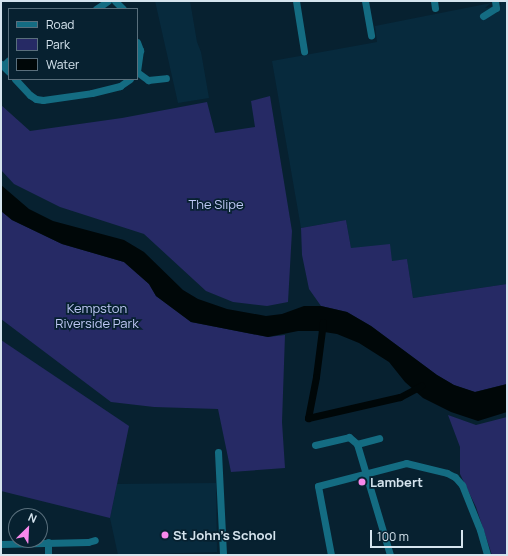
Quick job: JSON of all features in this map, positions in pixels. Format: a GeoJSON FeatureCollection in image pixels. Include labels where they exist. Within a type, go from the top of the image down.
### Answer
{"type":"FeatureCollection","features":[{"type":"Feature","properties":{"kind":"street"},"geometry":{"type":"LineString","coordinates":[[98,8],[108,1]]}},
{"type":"Feature","properties":{"kind":"street"},"geometry":{"type":"LineString","coordinates":[[296,1],[304,51]]}},
{"type":"Feature","properties":{"kind":"street"},"geometry":{"type":"LineString","coordinates":[[365,1],[371,35]]}},
{"type":"Feature","properties":{"kind":"street"},"geometry":{"type":"LineString","coordinates":[[483,16],[496,8],[495,1]]}},
{"type":"Feature","properties":{"kind":"street"},"geometry":{"type":"LineString","coordinates":[[138,45],[140,50],[138,65]]}},
{"type":"Feature","properties":{"kind":"street"},"geometry":{"type":"LineString","coordinates":[[138,73],[148,80],[166,78]]}},
{"type":"Feature","properties":{"kind":"street"},"geometry":{"type":"LineString","coordinates":[[16,80],[30,95],[36,99],[43,100],[99,91],[120,86],[129,80]]}},
{"type":"Feature","properties":{"kind":"street"},"geometry":{"type":"LineString","coordinates":[[315,445],[349,437],[357,444],[390,555]]}},
{"type":"Feature","properties":{"kind":"street"},"geometry":{"type":"LineString","coordinates":[[357,444],[379,438]]}},
{"type":"Feature","properties":{"kind":"street"},"geometry":{"type":"LineString","coordinates":[[218,452],[223,554]]}},
{"type":"Feature","properties":{"kind":"street"},"geometry":{"type":"LineString","coordinates":[[332,555],[318,486],[406,463],[455,477],[462,484],[480,530],[487,555]]}},
{"type":"Feature","properties":{"kind":"street"},"geometry":{"type":"LineString","coordinates":[[48,542],[91,541],[89,550]]}},
{"type":"Feature","properties":{"kind":"shaded area"},"geometry":{"type":"Polygon","coordinates":[[[155,1],[190,1],[209,98],[178,103],[155,1]]]}},
{"type":"Feature","properties":{"kind":"shaded area"},"geometry":{"type":"Polygon","coordinates":[[[500,1],[507,1],[507,284],[413,298],[407,260],[392,261],[351,248],[346,220],[301,228],[272,61],[377,42],[375,26],[491,3],[485,8],[501,5],[500,1]]]}},
{"type":"Feature","properties":{"kind":"shaded area","name":"St John's School"},"geometry":{"type":"Polygon","coordinates":[[[216,483],[217,552],[118,555],[110,518],[117,484],[216,483]]]}},
{"type":"Feature","properties":{"kind":"green space","name":"The Slipe"},"geometry":{"type":"Polygon","coordinates":[[[270,96],[292,231],[288,302],[267,306],[233,302],[206,291],[144,234],[60,207],[14,184],[1,170],[1,105],[30,131],[122,118],[207,102],[215,133],[255,127],[251,101],[270,96]]]}},
{"type":"Feature","properties":{"kind":"green space","name":"Kempston Riverside Park"},"geometry":{"type":"Polygon","coordinates":[[[1,211],[12,220],[62,244],[124,262],[149,284],[156,296],[191,322],[268,337],[285,335],[282,422],[285,468],[231,472],[218,409],[154,407],[111,402],[1,319],[1,211]]]}},
{"type":"Feature","properties":{"kind":"green space"},"geometry":{"type":"Polygon","coordinates":[[[346,220],[351,248],[390,244],[392,261],[407,259],[413,298],[507,284],[507,384],[475,392],[454,385],[437,375],[371,326],[347,312],[321,306],[309,289],[302,255],[301,228],[346,220]]]}},
{"type":"Feature","properties":{"kind":"green space"},"geometry":{"type":"Polygon","coordinates":[[[1,340],[129,426],[110,518],[1,491],[1,340]]]}},
{"type":"Feature","properties":{"kind":"green space"},"geometry":{"type":"Polygon","coordinates":[[[448,415],[476,425],[507,417],[507,555],[492,555],[476,507],[460,474],[460,447],[448,415]]]}},
{"type":"Feature","properties":{"kind":"water"},"geometry":{"type":"Polygon","coordinates":[[[1,185],[29,209],[53,221],[124,240],[144,252],[183,290],[198,299],[227,309],[266,316],[282,314],[304,306],[321,306],[347,312],[371,326],[437,375],[454,385],[475,392],[507,384],[507,412],[478,421],[451,412],[423,398],[405,382],[389,362],[359,343],[337,334],[318,331],[298,331],[268,337],[191,322],[156,296],[149,284],[124,262],[62,244],[12,220],[1,211],[1,185]]]}},
{"type":"Feature","properties":{"kind":"waterway"},"geometry":{"type":"LineString","coordinates":[[323,322],[316,377],[308,418],[400,397],[421,386]]}},
{"type":"Feature","properties":{"kind":"place","name":"Lambert"},"geometry":{"type":"Point","coordinates":[362,482]}},
{"type":"Feature","properties":{"kind":"place","name":"St John's School"},"geometry":{"type":"Point","coordinates":[165,535]}}]}
